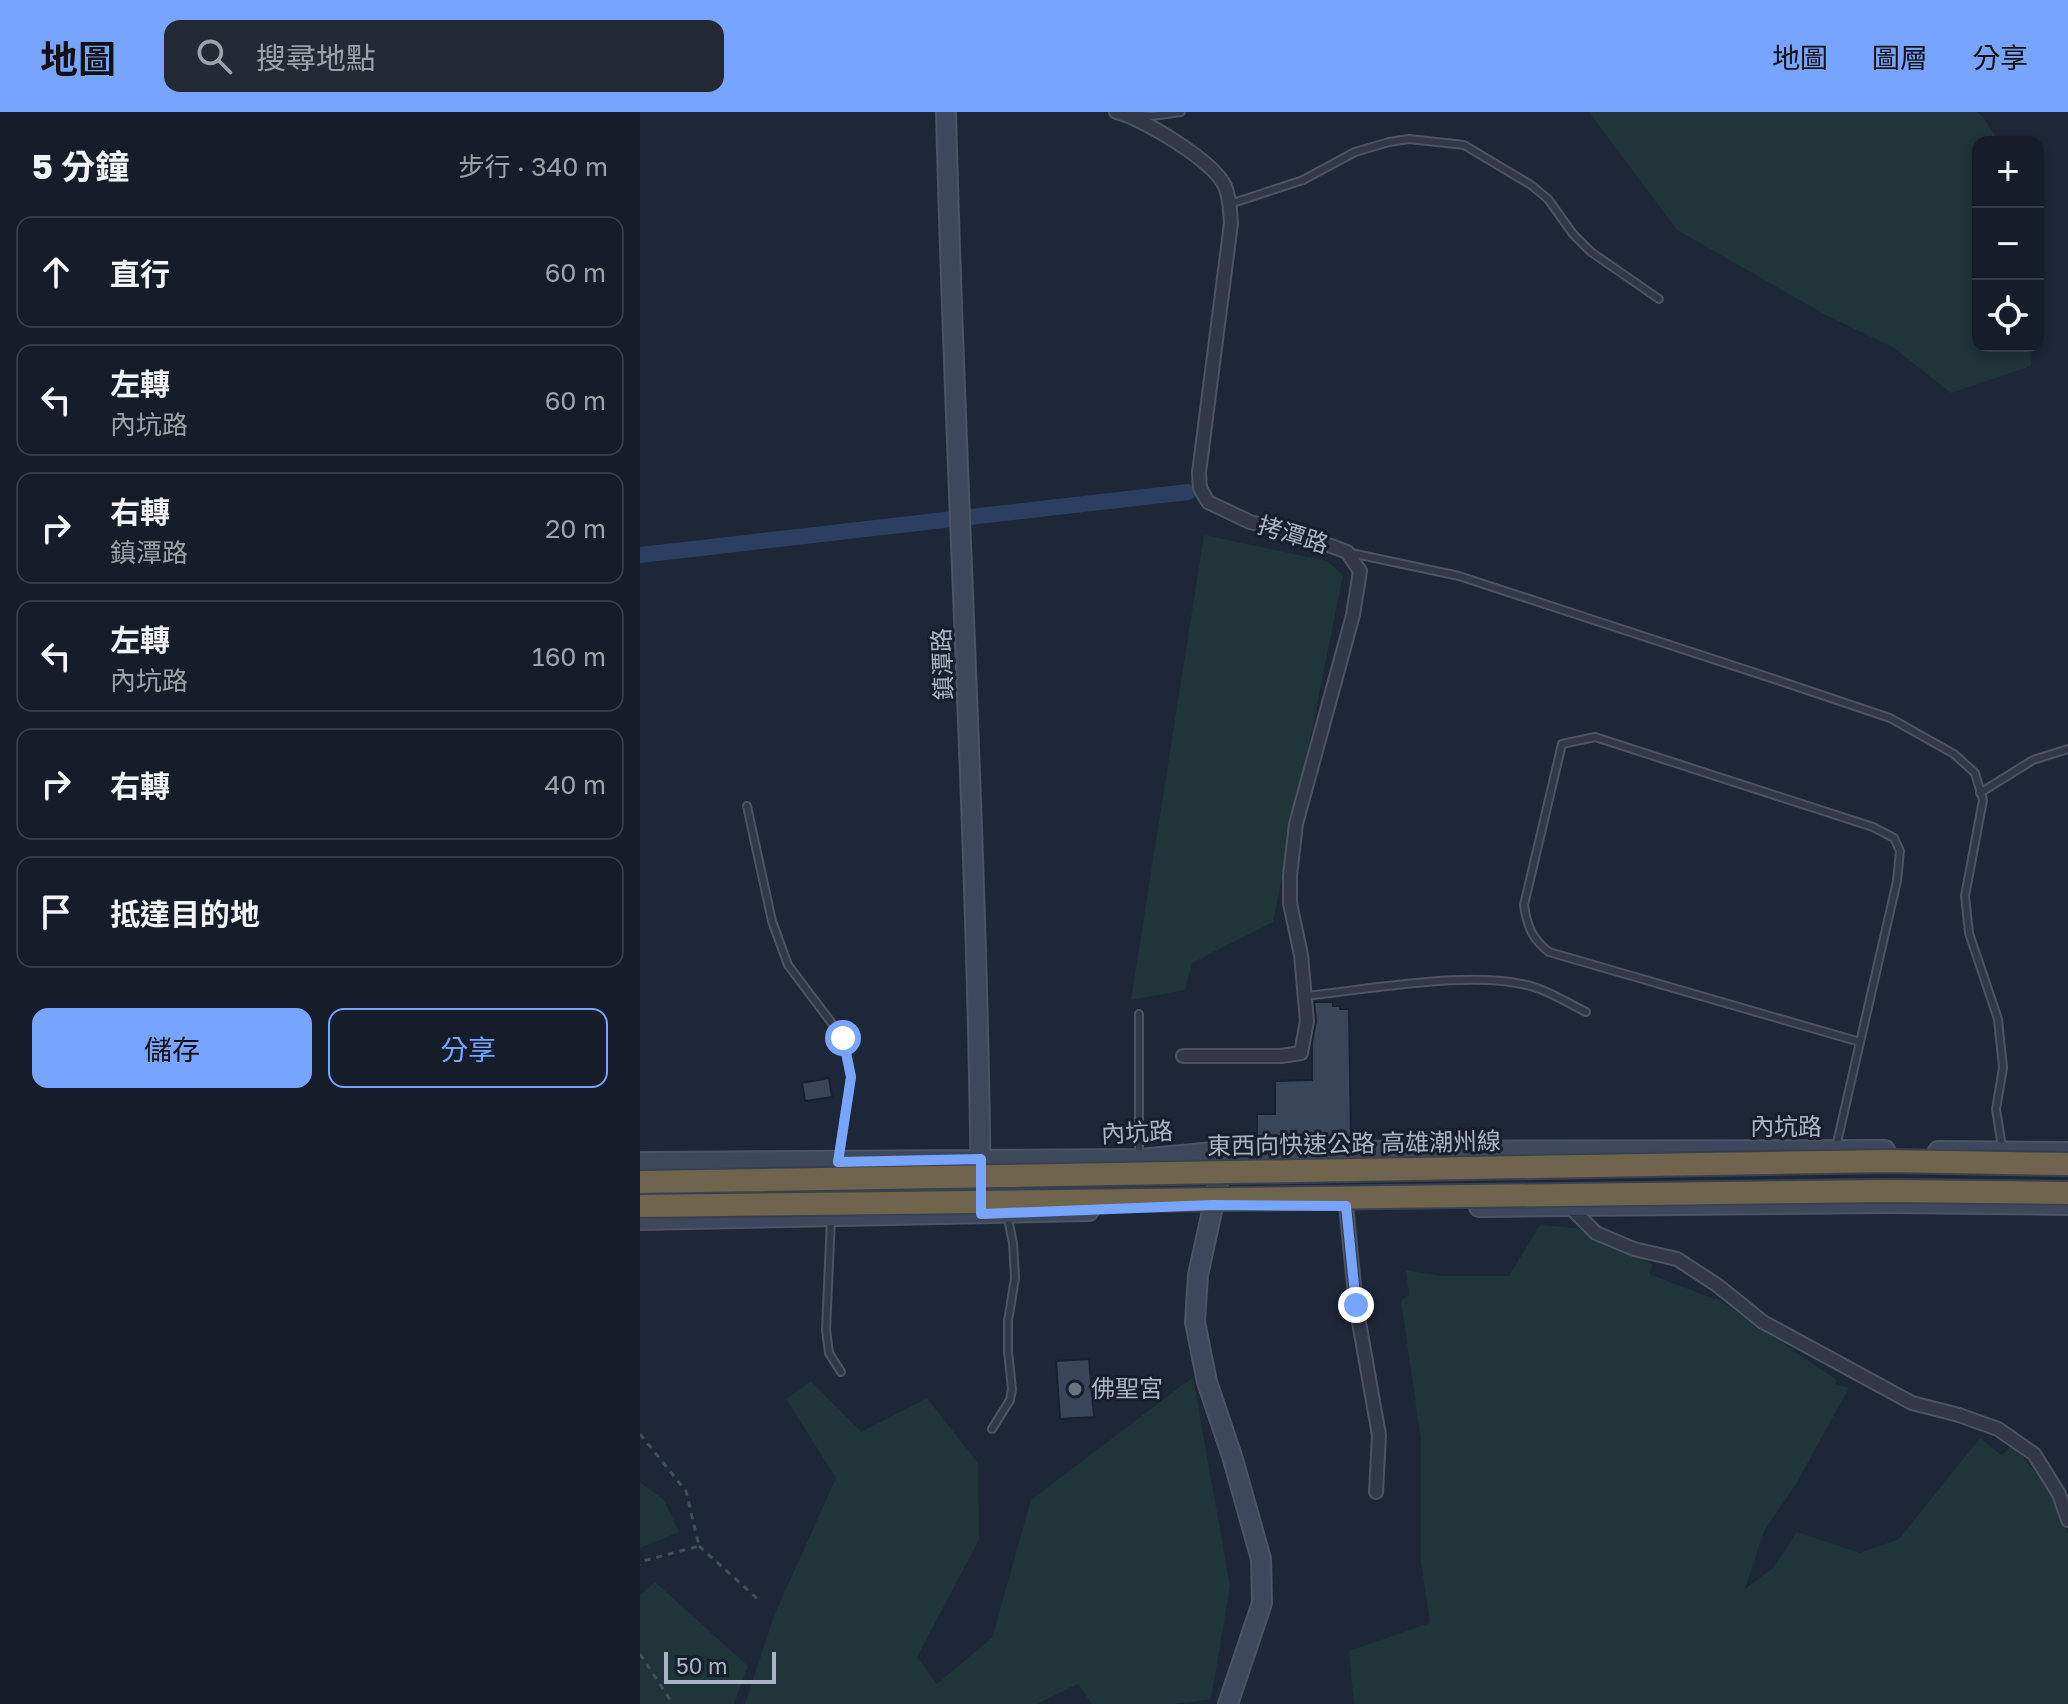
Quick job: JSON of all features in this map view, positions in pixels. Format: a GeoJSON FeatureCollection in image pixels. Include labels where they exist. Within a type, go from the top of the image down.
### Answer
{"type":"FeatureCollection","features":[{"type":"Feature","properties":{"kind":"highway","name":"東西向快速公路 高雄潮州線"},"geometry":{"type":"LineString","coordinates":[[640,1182],[1888,1161],[2068,1164]]}},
{"type":"Feature","properties":{"kind":"highway"},"geometry":{"type":"LineString","coordinates":[[640,1206],[1889,1191],[2068,1193]]}},
{"type":"Feature","properties":{"kind":"main road","name":"鎮潭路"},"geometry":{"type":"LineString","coordinates":[[946,112],[974,848],[981,1214]]}},
{"type":"Feature","properties":{"kind":"main road","name":"內坑路"},"geometry":{"type":"LineString","coordinates":[[640,1162],[1139,1159],[1225,1151],[2068,1152]]}},
{"type":"Feature","properties":{"kind":"main road"},"geometry":{"type":"LineString","coordinates":[[1225,1151],[1198,1275],[1195,1322],[1207,1382],[1261,1559],[1262,1603],[1228,1704]]}},
{"type":"Feature","properties":{"kind":"main road"},"geometry":{"type":"LineString","coordinates":[[640,1220],[1007,1214],[1212,1205],[2068,1205]]}},
{"type":"Feature","properties":{"kind":"street"},"geometry":{"type":"LineString","coordinates":[[1122,113],[1205,162],[1224,185],[1230,204]]}},
{"type":"Feature","properties":{"kind":"street","name":"拷潭路"},"geometry":{"type":"LineString","coordinates":[[1183,1056],[1281,1056],[1301,1053],[1307,1021],[1301,955],[1290,903],[1296,824],[1353,615],[1360,571],[1347,552],[1297,533],[1250,522],[1208,502],[1200,488],[1199,473],[1231,223],[1230,204]]}},
{"type":"Feature","properties":{"kind":"street"},"geometry":{"type":"LineString","coordinates":[[1346,1206],[1356,1305],[1379,1435],[1376,1492]]}},
{"type":"Feature","properties":{"kind":"street"},"geometry":{"type":"LineString","coordinates":[[1570,1207],[1596,1233],[1634,1249],[1677,1259],[1717,1285],[1763,1322],[1912,1403],[1998,1429],[2034,1454],[2059,1494],[2068,1520]]}},
{"type":"Feature","properties":{"kind":"lane"},"geometry":{"type":"LineString","coordinates":[[1122,113],[1152,116],[1181,112]]}},
{"type":"Feature","properties":{"kind":"lane"},"geometry":{"type":"LineString","coordinates":[[1230,204],[1303,180],[1355,152],[1389,142],[1409,139],[1464,145],[1520,178],[1548,199],[1573,234],[1591,252],[1659,299]]}},
{"type":"Feature","properties":{"kind":"lane"},"geometry":{"type":"LineString","coordinates":[[1347,552],[1459,576],[1890,718],[1954,754],[1975,773],[1983,800],[1965,896],[1969,933],[1998,1019],[2003,1068],[1996,1109],[2003,1152]]}},
{"type":"Feature","properties":{"kind":"lane"},"geometry":{"type":"LineString","coordinates":[[1836,1150],[1897,881],[1900,851],[1894,838],[1873,827],[1595,737],[1562,744],[1524,905],[1527,925],[1535,942],[1549,952],[1860,1042]]}},
{"type":"Feature","properties":{"kind":"lane"},"geometry":{"type":"LineString","coordinates":[[1980,793],[2033,760],[2068,749]]}},
{"type":"Feature","properties":{"kind":"lane"},"geometry":{"type":"LineString","coordinates":[[747,806],[772,921],[788,965],[843,1038],[850,1064],[851,1077],[831,1217],[826,1330],[829,1353],[841,1372]]}},
{"type":"Feature","properties":{"kind":"lane"},"geometry":{"type":"LineString","coordinates":[[1304,997],[1464,980],[1502,981],[1537,988],[1586,1012]]}},
{"type":"Feature","properties":{"kind":"lane"},"geometry":{"type":"LineString","coordinates":[[1139,1014],[1139,1159]]}},
{"type":"Feature","properties":{"kind":"lane"},"geometry":{"type":"LineString","coordinates":[[992,1429],[1010,1400],[1012,1389],[1008,1321],[1015,1278],[1007,1214]]}},
{"type":"Feature","properties":{"kind":"path"},"geometry":{"type":"LineString","coordinates":[[640,1434],[686,1491],[699,1546],[761,1602]]}},
{"type":"Feature","properties":{"kind":"path"},"geometry":{"type":"LineString","coordinates":[[640,1565],[643,1561],[699,1546]]}},
{"type":"Feature","properties":{"kind":"path"},"geometry":{"type":"LineString","coordinates":[[640,1654],[673,1704]]}},
{"type":"Feature","properties":{"kind":"green space"},"geometry":{"type":"Polygon","coordinates":[[[1589,112],[1977,112],[1995,136],[1972,136],[1972,352],[2030,352],[2031,366],[1951,393],[1894,348],[1824,314],[1677,230],[1589,112]]]}},
{"type":"Feature","properties":{"kind":"green space"},"geometry":{"type":"Polygon","coordinates":[[[1204,535],[1327,561],[1343,575],[1273,922],[1192,963],[1185,990],[1131,1000],[1204,535]]]}},
{"type":"Feature","properties":{"kind":"green space"},"geometry":{"type":"Polygon","coordinates":[[[1540,1225],[1575,1228],[1653,1264],[1649,1274],[1720,1301],[1837,1380],[1835,1384],[1849,1388],[1796,1484],[1764,1531],[1745,1589],[1773,1568],[1797,1532],[1860,1553],[1899,1539],[1980,1438],[2001,1455],[2013,1445],[2046,1485],[2068,1534],[2068,1704],[1354,1704],[1349,1651],[1430,1623],[1421,1561],[1421,1440],[1401,1301],[1409,1295],[1406,1270],[1441,1276],[1509,1276],[1540,1225]]]}},
{"type":"Feature","properties":{"kind":"green space"},"geometry":{"type":"Polygon","coordinates":[[[1193,1377],[1230,1586],[1211,1699],[1174,1704],[1092,1704],[1078,1684],[1037,1704],[745,1704],[774,1616],[836,1478],[786,1399],[811,1381],[861,1432],[927,1398],[978,1463],[979,1540],[917,1657],[937,1684],[992,1638],[1031,1500],[1193,1377]]]}},
{"type":"Feature","properties":{"kind":"green space"},"geometry":{"type":"Polygon","coordinates":[[[640,1482],[664,1500],[679,1532],[640,1548],[640,1482]]]}},
{"type":"Feature","properties":{"kind":"green space"},"geometry":{"type":"Polygon","coordinates":[[[655,1582],[748,1666],[734,1704],[640,1704],[640,1595],[655,1582]]]}},
{"type":"Feature","properties":{"kind":"building"},"geometry":{"type":"Polygon","coordinates":[[[1314,1002],[1333,1002],[1333,1006],[1349,1009],[1351,1137],[1257,1138],[1257,1114],[1275,1114],[1275,1081],[1312,1080],[1312,1042],[1316,1021],[1314,1002]]]}},
{"type":"Feature","properties":{"kind":"building"},"geometry":{"type":"Polygon","coordinates":[[[829,1078],[832,1097],[805,1101],[802,1083],[829,1078]]]}},
{"type":"Feature","properties":{"kind":"building","name":"佛聖宮"},"geometry":{"type":"Polygon","coordinates":[[[1089,1359],[1094,1417],[1060,1419],[1056,1361],[1089,1359]]]}},
{"type":"Feature","properties":{"kind":"waterway"},"geometry":{"type":"LineString","coordinates":[[640,555],[1188,492]]}},
{"type":"Feature","properties":{"kind":"place","name":"佛聖宮"},"geometry":{"type":"Point","coordinates":[1075,1389]}},
{"type":"Feature","properties":{"kind":"route"},"geometry":{"type":"LineString","coordinates":[[843,1038],[851,1077],[838,1162],[981,1159],[981,1214],[1212,1205],[1346,1206],[1356,1305]]}}]}
